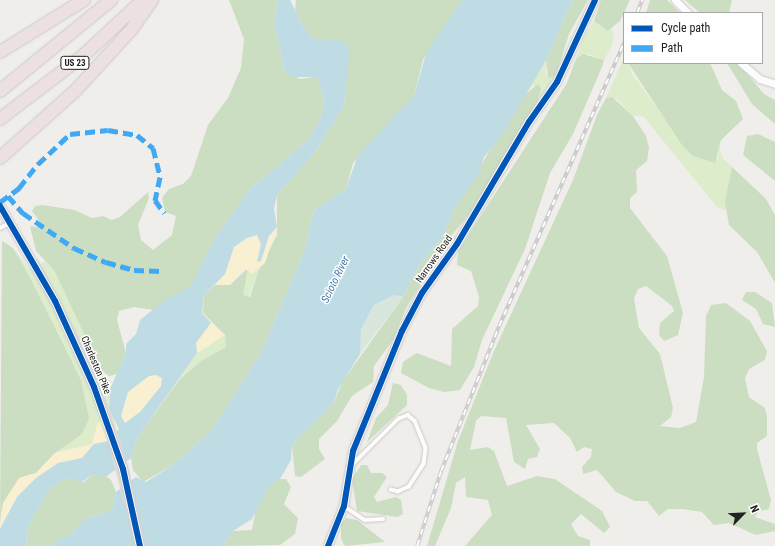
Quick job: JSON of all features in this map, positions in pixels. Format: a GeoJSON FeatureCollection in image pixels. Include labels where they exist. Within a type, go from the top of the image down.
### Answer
{"type":"FeatureCollection","features":[{"type":"Feature","properties":{"kind":"highway"},"geometry":{"type":"LineString","coordinates":[[0,52],[84,0]]}},
{"type":"Feature","properties":{"kind":"highway","name":"US 23"},"geometry":{"type":"LineString","coordinates":[[0,92],[72,36],[111,0]]}},
{"type":"Feature","properties":{"kind":"highway","name":"US 23"},"geometry":{"type":"LineString","coordinates":[[0,119],[84,55],[143,0]]}},
{"type":"Feature","properties":{"kind":"highway"},"geometry":{"type":"LineString","coordinates":[[0,158],[76,90],[131,30],[152,0]]}},
{"type":"Feature","properties":{"kind":"street","name":"Narrows Road"},"geometry":{"type":"LineString","coordinates":[[328,546],[344,506],[349,467],[381,377],[422,293],[457,244],[528,122],[557,82],[595,0]]}},
{"type":"Feature","properties":{"kind":"street"},"geometry":{"type":"LineString","coordinates":[[675,0],[687,12]]}},
{"type":"Feature","properties":{"kind":"street"},"geometry":{"type":"LineString","coordinates":[[742,64],[760,78],[775,84]]}},
{"type":"Feature","properties":{"kind":"street","name":"Charleston Pike"},"geometry":{"type":"LineString","coordinates":[[0,206],[33,261],[70,330],[105,412],[123,469],[140,546]]}},
{"type":"Feature","properties":{"kind":"lane"},"geometry":{"type":"LineString","coordinates":[[0,228],[10,222]]}},
{"type":"Feature","properties":{"kind":"lane"},"geometry":{"type":"LineString","coordinates":[[349,467],[398,419],[408,415],[416,421],[426,448],[424,464],[409,487],[391,490]]}},
{"type":"Feature","properties":{"kind":"lane"},"geometry":{"type":"LineString","coordinates":[[344,506],[365,520],[383,519]]}},
{"type":"Feature","properties":{"kind":"green space"},"geometry":{"type":"Polygon","coordinates":[[[229,0],[278,0],[274,21],[284,70],[300,79],[314,77],[319,81],[324,101],[321,117],[309,139],[248,191],[213,241],[191,287],[153,310],[134,307],[119,311],[117,320],[126,353],[117,374],[109,376],[101,370],[54,270],[36,251],[30,226],[44,228],[32,211],[35,206],[43,205],[74,210],[92,218],[103,216],[112,220],[120,217],[148,192],[149,198],[138,225],[141,240],[153,250],[172,235],[176,216],[165,212],[162,198],[169,189],[183,184],[191,176],[208,125],[228,98],[241,68],[244,39],[229,0]]]}},
{"type":"Feature","properties":{"kind":"green space"},"geometry":{"type":"Polygon","coordinates":[[[296,0],[462,0],[423,60],[414,95],[353,163],[346,189],[313,211],[306,247],[261,353],[211,431],[173,465],[143,482],[133,470],[131,458],[136,440],[179,380],[201,361],[226,347],[225,335],[203,313],[204,295],[215,285],[230,285],[248,268],[243,295],[250,297],[258,272],[277,235],[277,195],[315,152],[344,106],[346,84],[337,39],[314,39],[304,28],[295,10],[296,0]]]}},
{"type":"Feature","properties":{"kind":"green space"},"geometry":{"type":"Polygon","coordinates":[[[573,0],[588,0],[569,34],[556,75],[548,78],[546,60],[573,0]]]}},
{"type":"Feature","properties":{"kind":"green space"},"geometry":{"type":"Polygon","coordinates":[[[601,0],[630,0],[620,21],[608,31],[594,21],[601,0]]]}},
{"type":"Feature","properties":{"kind":"green space"},"geometry":{"type":"Polygon","coordinates":[[[650,0],[667,0],[679,12],[646,12],[650,0]]]}},
{"type":"Feature","properties":{"kind":"green space"},"geometry":{"type":"Polygon","coordinates":[[[685,0],[732,0],[729,12],[699,12],[685,0]]]}},
{"type":"Feature","properties":{"kind":"green space"},"geometry":{"type":"Polygon","coordinates":[[[594,21],[608,31],[612,29],[614,38],[611,48],[604,60],[588,54],[576,59],[583,38],[594,21]]]}},
{"type":"Feature","properties":{"kind":"green space"},"geometry":{"type":"Polygon","coordinates":[[[583,54],[604,60],[602,67],[573,134],[550,173],[525,249],[482,340],[474,367],[460,390],[444,392],[429,388],[401,373],[403,362],[417,353],[451,366],[452,329],[478,306],[479,297],[471,271],[457,265],[458,251],[567,83],[576,59],[583,54]]]}},
{"type":"Feature","properties":{"kind":"green space"},"geometry":{"type":"Polygon","coordinates":[[[623,59],[623,64],[628,64],[632,74],[693,156],[718,158],[719,146],[722,157],[732,167],[726,210],[717,207],[643,116],[633,116],[617,99],[606,98],[623,59]]]}},
{"type":"Feature","properties":{"kind":"green space"},"geometry":{"type":"Polygon","coordinates":[[[546,60],[546,76],[556,75],[538,100],[541,89],[533,85],[523,96],[546,60]]]}},
{"type":"Feature","properties":{"kind":"green space"},"geometry":{"type":"Polygon","coordinates":[[[629,64],[710,64],[722,90],[736,101],[743,119],[721,140],[715,163],[693,156],[682,145],[629,64]]]}},
{"type":"Feature","properties":{"kind":"green space"},"geometry":{"type":"Polygon","coordinates":[[[728,64],[739,64],[764,94],[775,100],[775,124],[752,104],[728,64]]]}},
{"type":"Feature","properties":{"kind":"green space"},"geometry":{"type":"Polygon","coordinates":[[[538,84],[541,89],[538,100],[473,210],[451,236],[406,308],[393,340],[374,366],[373,382],[352,396],[337,421],[319,439],[319,449],[325,459],[301,477],[295,476],[292,445],[334,403],[342,382],[403,297],[418,267],[444,235],[453,211],[523,96],[538,84]]]}},
{"type":"Feature","properties":{"kind":"green space"},"geometry":{"type":"Polygon","coordinates":[[[612,97],[633,116],[646,136],[649,148],[647,161],[636,170],[637,192],[630,198],[630,208],[667,256],[683,313],[678,335],[664,341],[659,335],[660,323],[674,311],[672,306],[646,286],[638,289],[634,298],[639,328],[660,354],[673,408],[671,417],[660,426],[680,428],[696,422],[704,377],[706,316],[711,305],[726,303],[750,321],[767,351],[765,360],[749,369],[745,378],[749,397],[765,408],[767,417],[767,436],[757,443],[757,449],[771,500],[769,509],[758,512],[755,517],[775,524],[775,531],[756,535],[729,523],[714,525],[702,512],[683,509],[668,509],[659,516],[647,501],[635,501],[616,492],[597,470],[583,474],[582,467],[591,457],[592,449],[584,447],[577,452],[570,438],[554,423],[526,425],[540,449],[537,457],[528,459],[525,469],[514,462],[506,418],[481,416],[476,421],[470,450],[488,447],[494,451],[507,486],[537,476],[555,479],[602,511],[610,527],[604,533],[581,514],[571,524],[578,536],[590,540],[590,546],[465,546],[492,515],[488,500],[466,497],[465,477],[456,483],[451,508],[435,546],[427,546],[458,441],[494,351],[573,180],[597,115],[606,98],[612,97]]]}},
{"type":"Feature","properties":{"kind":"green space"},"geometry":{"type":"Polygon","coordinates":[[[758,134],[775,142],[775,181],[743,155],[747,136],[758,134]]]}},
{"type":"Feature","properties":{"kind":"green space"},"geometry":{"type":"Polygon","coordinates":[[[732,167],[766,199],[775,215],[775,283],[757,252],[729,225],[725,202],[732,167]]]}},
{"type":"Feature","properties":{"kind":"green space"},"geometry":{"type":"Polygon","coordinates":[[[2,241],[13,248],[29,276],[81,380],[89,419],[81,435],[55,453],[36,473],[19,478],[1,512],[0,529],[2,241]]]}},
{"type":"Feature","properties":{"kind":"green space"},"geometry":{"type":"Polygon","coordinates":[[[13,248],[31,271],[45,261],[54,270],[110,389],[109,410],[92,444],[85,448],[55,453],[81,435],[81,380],[13,248]]]}},
{"type":"Feature","properties":{"kind":"green space"},"geometry":{"type":"Polygon","coordinates":[[[265,263],[258,272],[248,299],[243,295],[243,285],[248,268],[257,268],[265,263]]]}},
{"type":"Feature","properties":{"kind":"green space"},"geometry":{"type":"Polygon","coordinates":[[[746,292],[755,292],[772,303],[775,327],[763,324],[756,309],[742,300],[746,292]]]}},
{"type":"Feature","properties":{"kind":"green space"},"geometry":{"type":"Polygon","coordinates":[[[225,335],[226,347],[201,361],[179,380],[197,353],[225,335]]]}},
{"type":"Feature","properties":{"kind":"green space"},"geometry":{"type":"Polygon","coordinates":[[[393,383],[401,385],[407,395],[407,405],[367,442],[376,418],[388,405],[393,383]]]}},
{"type":"Feature","properties":{"kind":"green space"},"geometry":{"type":"Polygon","coordinates":[[[361,465],[367,465],[371,473],[382,473],[387,477],[374,497],[377,502],[396,497],[401,500],[403,514],[397,517],[357,511],[352,479],[361,465]]]}},
{"type":"Feature","properties":{"kind":"green space"},"geometry":{"type":"Polygon","coordinates":[[[102,473],[111,480],[116,492],[112,510],[84,519],[73,533],[48,546],[26,546],[28,526],[51,487],[67,478],[84,482],[93,474],[102,473]]]}},
{"type":"Feature","properties":{"kind":"green space"},"geometry":{"type":"Polygon","coordinates":[[[280,479],[286,479],[291,487],[284,504],[298,518],[295,534],[280,545],[223,546],[233,531],[252,530],[256,508],[270,486],[280,479]]]}},
{"type":"Feature","properties":{"kind":"green space"},"geometry":{"type":"Polygon","coordinates":[[[346,518],[357,520],[385,542],[345,546],[341,539],[341,524],[346,518]]]}},
{"type":"Feature","properties":{"kind":"shaded area"},"geometry":{"type":"Polygon","coordinates":[[[394,295],[403,297],[360,354],[361,329],[374,305],[394,295]]]}},
{"type":"Feature","properties":{"kind":"sand"},"geometry":{"type":"Polygon","coordinates":[[[277,227],[265,263],[252,274],[244,268],[230,285],[215,285],[225,274],[234,247],[257,235],[261,244],[257,262],[261,261],[269,236],[277,227]]]}},
{"type":"Feature","properties":{"kind":"sand"},"geometry":{"type":"Polygon","coordinates":[[[211,323],[225,335],[197,353],[196,343],[211,323]]]}},
{"type":"Feature","properties":{"kind":"sand"},"geometry":{"type":"Polygon","coordinates":[[[156,375],[162,378],[161,386],[140,412],[125,423],[121,416],[128,392],[149,376],[156,375]]]}},
{"type":"Feature","properties":{"kind":"sand"},"geometry":{"type":"Polygon","coordinates":[[[109,410],[120,429],[109,441],[94,444],[82,458],[58,463],[17,497],[0,528],[3,503],[19,478],[36,473],[55,453],[92,444],[97,425],[109,410]]]}},
{"type":"Feature","properties":{"kind":"water"},"geometry":{"type":"Polygon","coordinates":[[[278,0],[290,0],[304,28],[314,39],[337,39],[350,47],[344,106],[315,152],[277,195],[274,209],[277,227],[269,236],[261,261],[257,262],[261,244],[257,235],[247,238],[234,247],[225,274],[204,295],[202,313],[211,323],[196,343],[197,353],[136,440],[131,458],[107,476],[93,474],[82,482],[67,478],[51,487],[28,526],[26,546],[0,546],[0,529],[17,497],[36,478],[58,463],[82,458],[94,444],[109,441],[119,429],[109,410],[110,389],[126,354],[126,344],[136,334],[140,320],[166,299],[191,286],[213,241],[248,191],[309,139],[321,117],[324,101],[319,81],[314,77],[291,77],[284,70],[274,21],[278,0]],[[156,375],[149,376],[128,392],[121,416],[125,423],[140,412],[161,386],[162,378],[156,375]]]}},
{"type":"Feature","properties":{"kind":"water","name":"Scioto River"},"geometry":{"type":"Polygon","coordinates":[[[462,0],[573,0],[546,60],[501,137],[484,157],[478,175],[453,211],[444,235],[418,267],[403,297],[394,295],[374,305],[361,329],[360,354],[338,389],[334,403],[292,445],[291,460],[280,479],[270,486],[252,519],[233,531],[223,546],[48,546],[73,533],[84,519],[112,510],[116,492],[136,477],[146,482],[173,465],[211,431],[261,353],[306,247],[313,211],[346,189],[358,155],[414,95],[427,51],[462,0]]]}},
{"type":"Feature","properties":{"kind":"pier"},"geometry":{"type":"Polygon","coordinates":[[[38,259],[76,330],[108,404],[126,458],[146,546],[135,546],[102,419],[67,336],[28,264],[38,259]]]}},
{"type":"Feature","properties":{"kind":"railway"},"geometry":{"type":"LineString","coordinates":[[637,12],[642,0]]}},
{"type":"Feature","properties":{"kind":"railway"},"geometry":{"type":"LineString","coordinates":[[417,546],[441,471],[499,326],[623,44]]}},
{"type":"Feature","properties":{"kind":"marked path"},"geometry":{"type":"LineString","coordinates":[[0,202],[19,188],[38,164],[70,134],[108,130],[137,135],[153,148],[160,177],[155,200],[164,213]]}},
{"type":"Feature","properties":{"kind":"marked path"},"geometry":{"type":"LineString","coordinates":[[8,196],[23,213],[74,248],[106,262],[134,270],[161,271]]}},
{"type":"Feature","properties":{"kind":"cycle path"},"geometry":{"type":"LineString","coordinates":[[328,546],[344,506],[353,451],[402,331],[422,293],[457,244],[529,122],[557,82],[595,0]]}},
{"type":"Feature","properties":{"kind":"cycle path"},"geometry":{"type":"LineString","coordinates":[[0,206],[55,301],[94,387],[123,469],[140,546]]}}]}
